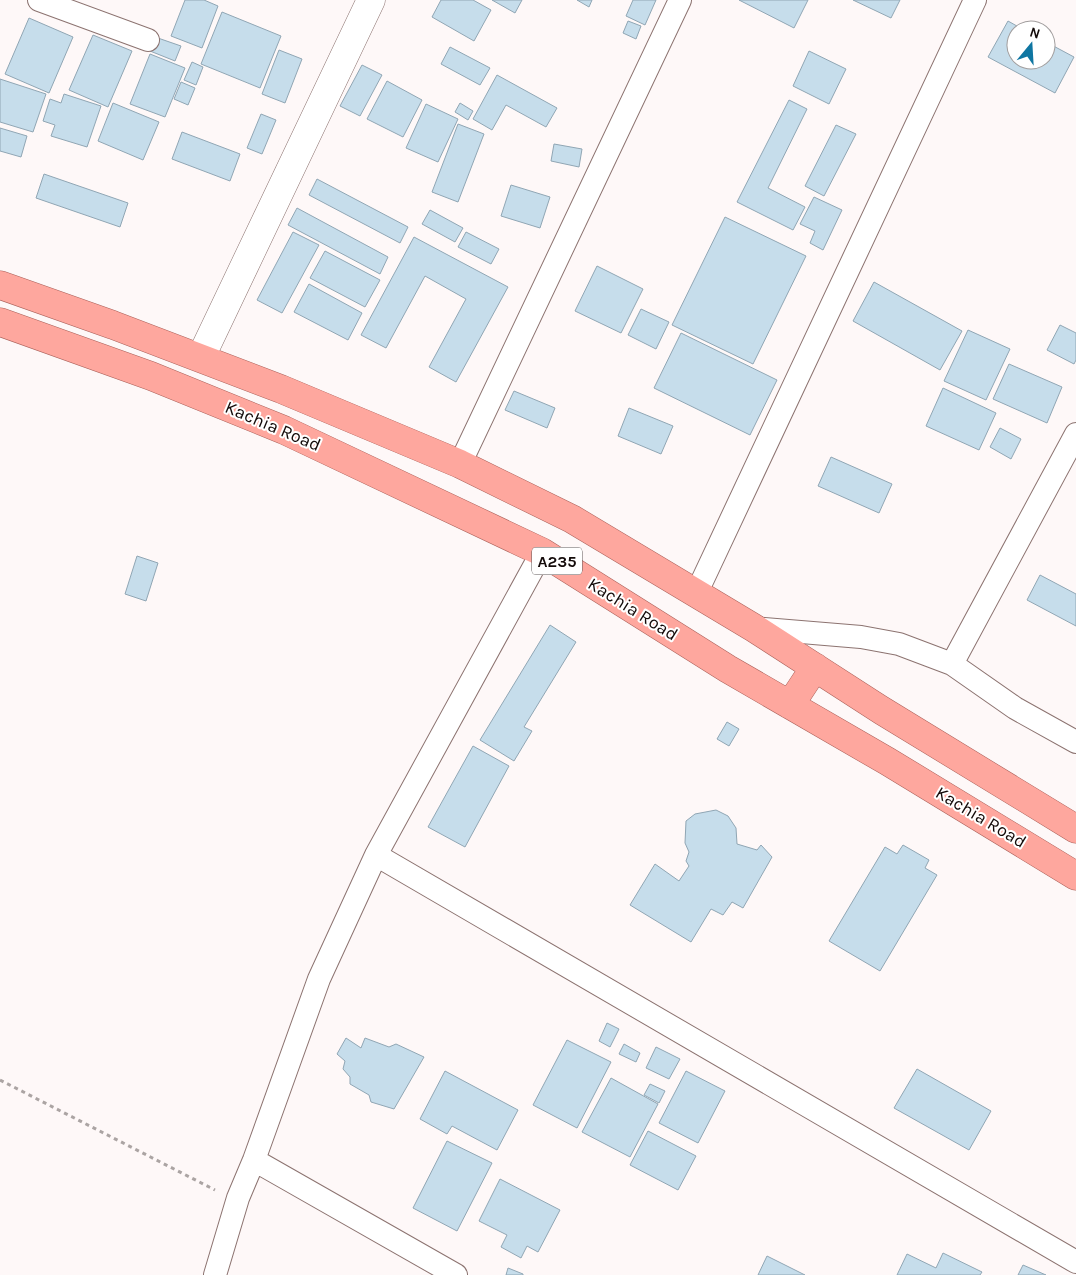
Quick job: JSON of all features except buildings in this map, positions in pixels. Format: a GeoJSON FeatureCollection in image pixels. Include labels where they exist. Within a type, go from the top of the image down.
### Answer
{"type":"FeatureCollection","features":[{"type":"Feature","properties":{"kind":"highway","name":"Kachia Road"},"geometry":{"type":"LineString","coordinates":[[0,285],[201,357],[356,420],[460,464],[572,519],[754,628],[881,710],[1076,829]]}},
{"type":"Feature","properties":{"kind":"highway","name":"Kachia Road"},"geometry":{"type":"LineString","coordinates":[[0,322],[151,376],[284,430],[542,552],[728,669],[1020,840],[1076,876]]}},
{"type":"Feature","properties":{"kind":"highway"},"geometry":{"type":"LineString","coordinates":[[790,704],[815,667]]}},
{"type":"Feature","properties":{"kind":"street"},"geometry":{"type":"LineString","coordinates":[[40,0],[148,40]]}},
{"type":"Feature","properties":{"kind":"street"},"geometry":{"type":"LineString","coordinates":[[201,357],[371,0]]}},
{"type":"Feature","properties":{"kind":"street"},"geometry":{"type":"LineString","coordinates":[[460,464],[680,0]]}},
{"type":"Feature","properties":{"kind":"street"},"geometry":{"type":"LineString","coordinates":[[696,594],[975,0]]}},
{"type":"Feature","properties":{"kind":"street"},"geometry":{"type":"LineString","coordinates":[[952,664],[1076,434]]}},
{"type":"Feature","properties":{"kind":"street"},"geometry":{"type":"LineString","coordinates":[[214,1275],[238,1198],[254,1160],[319,979],[376,855],[542,552]]}},
{"type":"Feature","properties":{"kind":"street"},"geometry":{"type":"LineString","coordinates":[[754,628],[861,637],[899,644],[952,664],[1015,708],[1076,742]]}},
{"type":"Feature","properties":{"kind":"street"},"geometry":{"type":"LineString","coordinates":[[376,855],[1076,1262]]}},
{"type":"Feature","properties":{"kind":"street"},"geometry":{"type":"LineString","coordinates":[[254,1160],[456,1275]]}},
{"type":"Feature","properties":{"kind":"path"},"geometry":{"type":"LineString","coordinates":[[0,1080],[217,1191]]}}]}
